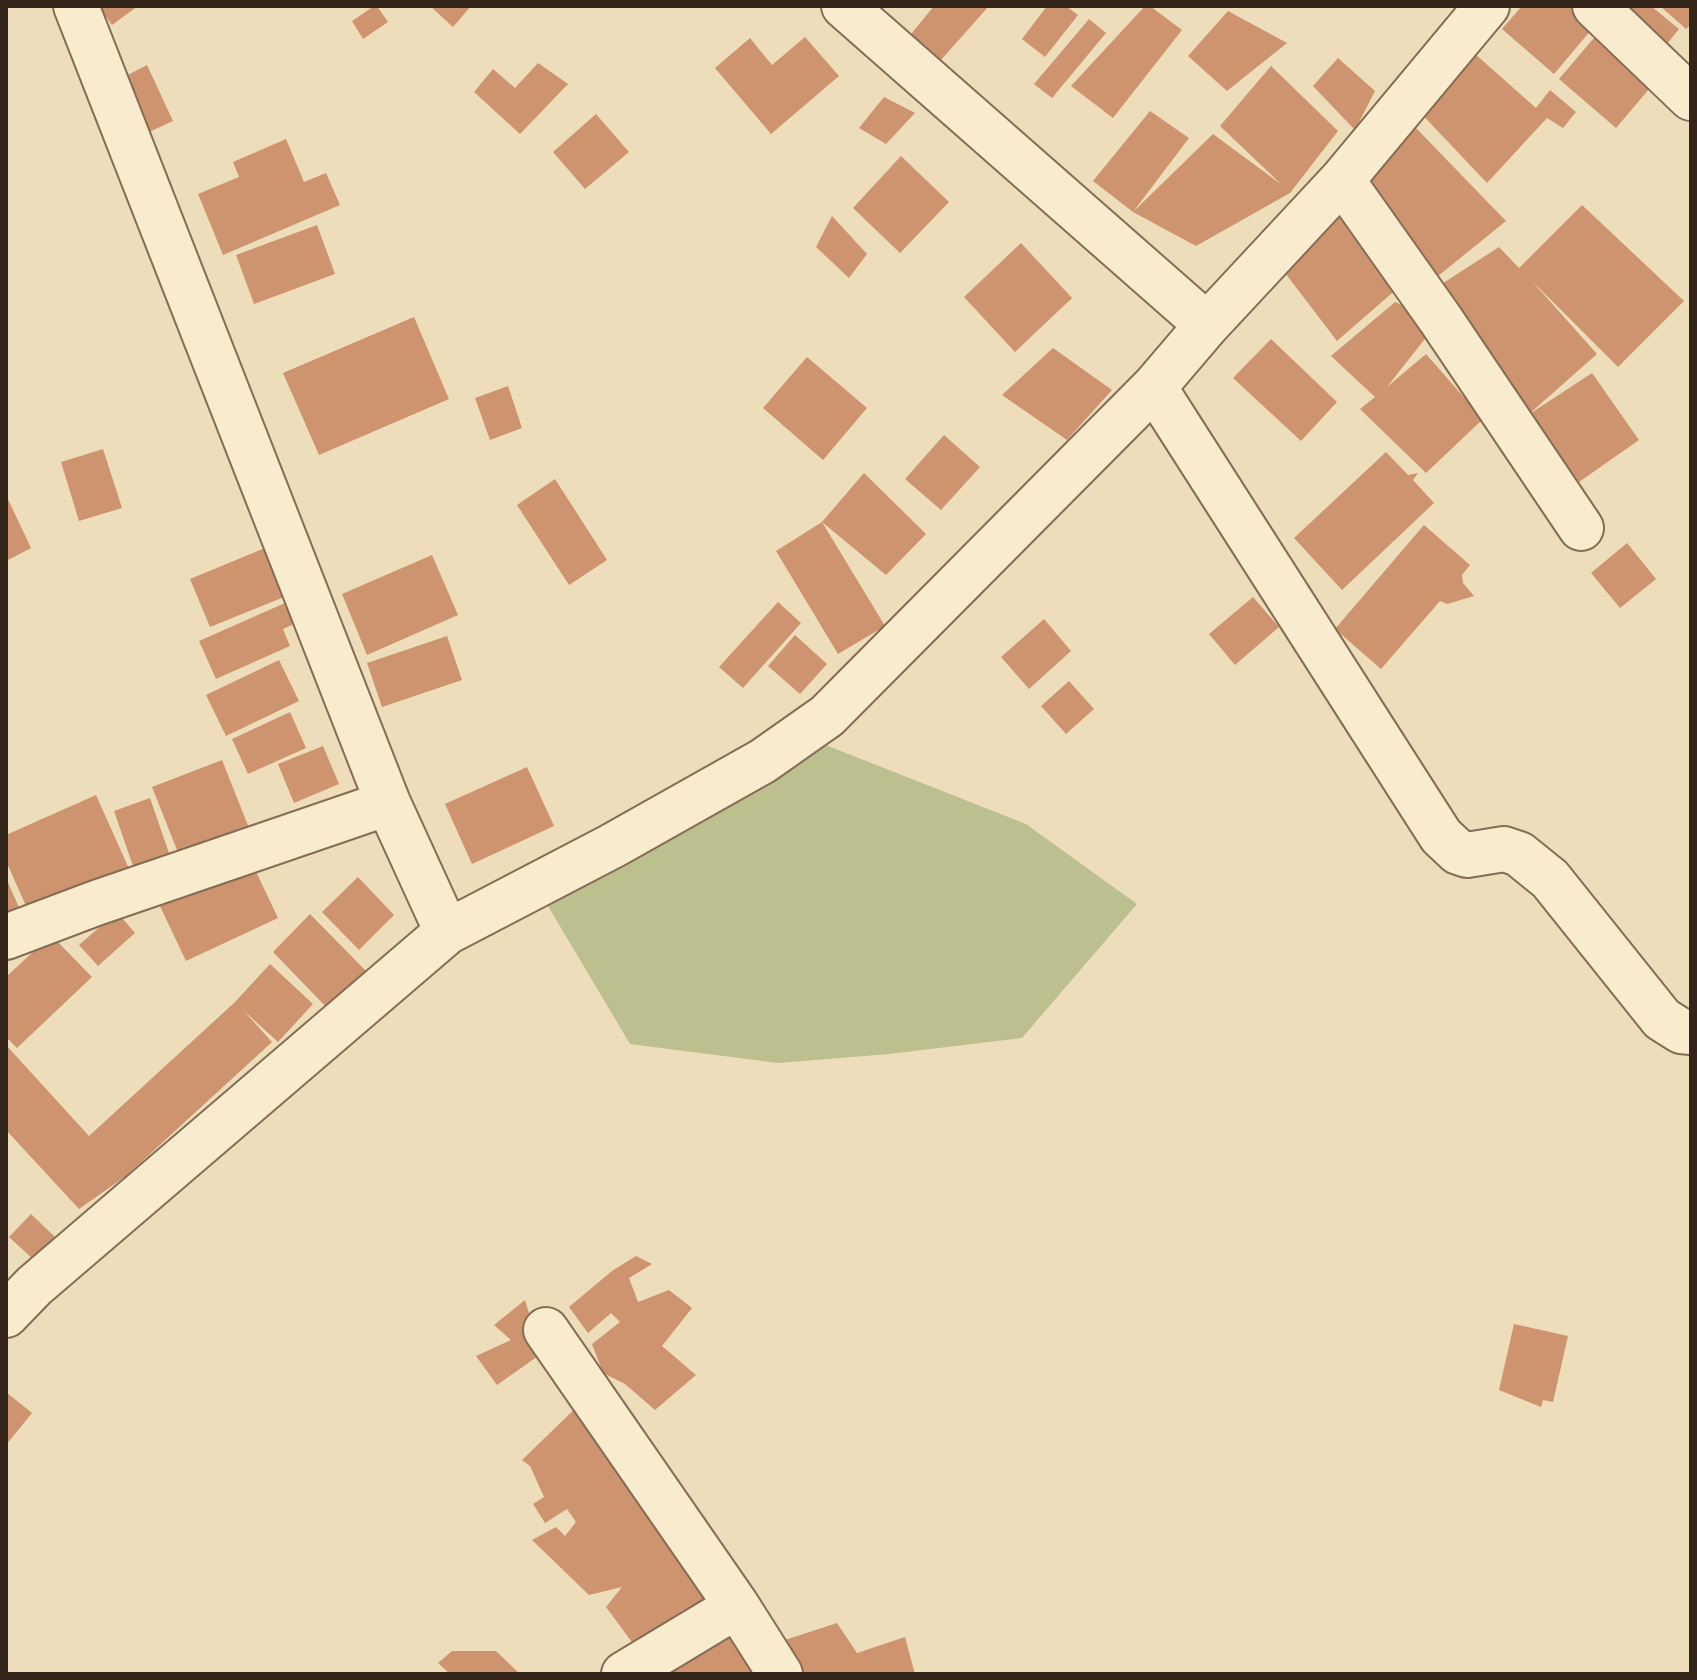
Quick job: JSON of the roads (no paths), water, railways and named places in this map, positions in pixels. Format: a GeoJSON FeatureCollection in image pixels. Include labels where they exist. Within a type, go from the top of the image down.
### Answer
{"type":"FeatureCollection","features":[{"type":"Feature","properties":{"kind":"street"},"geometry":{"type":"LineString","coordinates":[[76,6],[388,803],[447,932]]}},
{"type":"Feature","properties":{"kind":"street"},"geometry":{"type":"LineString","coordinates":[[844,6],[1207,325]]}},
{"type":"Feature","properties":{"kind":"street"},"geometry":{"type":"LineString","coordinates":[[6,1315],[34,1286],[447,932],[612,846],[763,761],[827,716],[1154,387],[1207,325],[1342,180],[1487,6]]}},
{"type":"Feature","properties":{"kind":"street"},"geometry":{"type":"LineString","coordinates":[[1595,6],[1691,98]]}},
{"type":"Feature","properties":{"kind":"street"},"geometry":{"type":"LineString","coordinates":[[1342,180],[1581,528]]}},
{"type":"Feature","properties":{"kind":"street"},"geometry":{"type":"LineString","coordinates":[[1154,387],[1441,836],[1458,852],[1467,855],[1504,849],[1535,865],[1550,879],[1662,1019],[1681,1031],[1691,1032]]}},
{"type":"Feature","properties":{"kind":"street"},"geometry":{"type":"LineString","coordinates":[[6,937],[388,803]]}},
{"type":"Feature","properties":{"kind":"street"},"geometry":{"type":"LineString","coordinates":[[546,1330],[737,1606],[780,1674]]}},
{"type":"Feature","properties":{"kind":"street"},"geometry":{"type":"LineString","coordinates":[[624,1674],[737,1606]]}}]}
